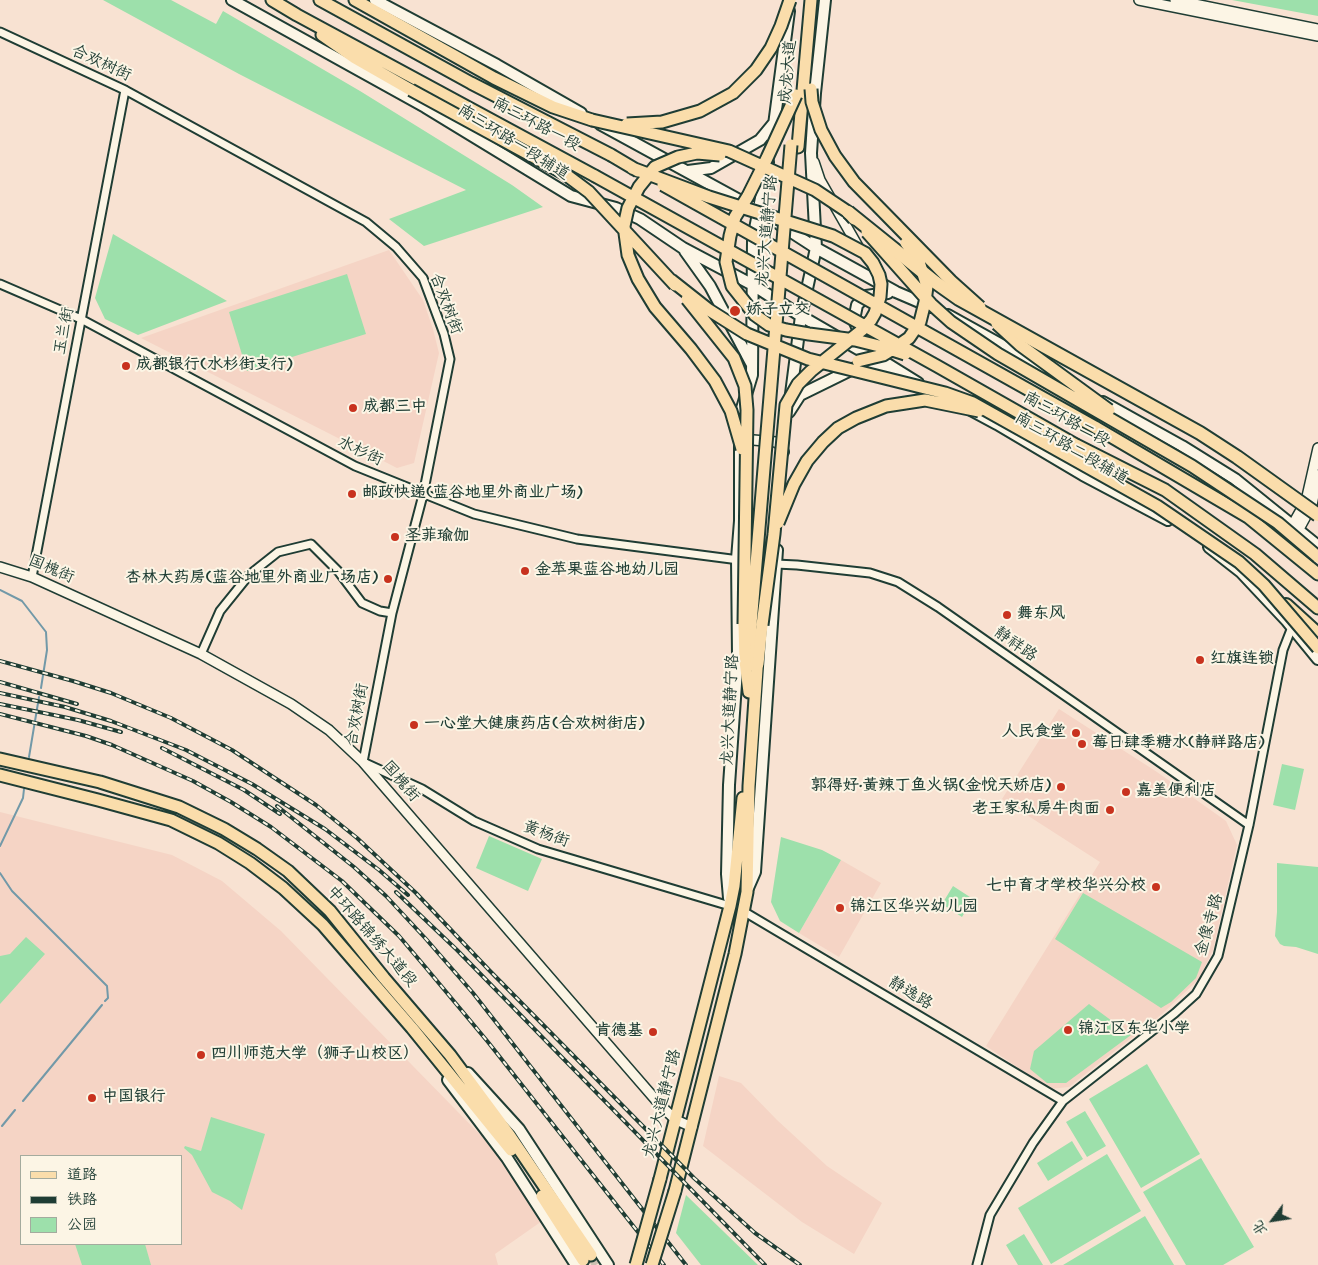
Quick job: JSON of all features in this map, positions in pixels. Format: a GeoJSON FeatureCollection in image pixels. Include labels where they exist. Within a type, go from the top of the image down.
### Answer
{"type":"FeatureCollection","features":[{"type":"Feature","properties":{"kind":"highway"},"geometry":{"type":"LineString","coordinates":[[848,212],[959,299],[1200,433],[1318,515]]}},
{"type":"Feature","properties":{"kind":"highway"},"geometry":{"type":"LineString","coordinates":[[1264,585],[1318,634]]}},
{"type":"Feature","properties":{"kind":"main road","name":"南三环路一段辅道"},"geometry":{"type":"LineString","coordinates":[[232,0],[425,106],[571,196],[616,208],[632,216],[683,248],[753,285],[781,303]]}},
{"type":"Feature","properties":{"kind":"main road","name":"南三环路一段"},"geometry":{"type":"LineString","coordinates":[[272,0],[783,280]]}},
{"type":"Feature","properties":{"kind":"main road","name":"南三环路一段"},"geometry":{"type":"LineString","coordinates":[[320,0],[471,83],[611,155],[786,254]]}},
{"type":"Feature","properties":{"kind":"main road"},"geometry":{"type":"LineString","coordinates":[[355,0],[494,78],[553,107],[592,120],[729,151],[815,190],[848,212],[931,304],[951,322],[998,354],[1155,443]]}},
{"type":"Feature","properties":{"kind":"main road"},"geometry":{"type":"LineString","coordinates":[[375,0],[496,65],[628,140],[688,171],[759,211],[816,248],[896,292],[955,318],[1182,446],[1235,480],[1318,546]]}},
{"type":"Feature","properties":{"kind":"main road"},"geometry":{"type":"LineString","coordinates":[[592,120],[627,124],[662,122],[700,112],[733,92],[756,70],[771,48],[782,26],[790,0]]}},
{"type":"Feature","properties":{"kind":"main road"},"geometry":{"type":"LineString","coordinates":[[730,906],[727,874],[728,795],[738,655],[740,415],[752,375],[753,239],[776,120],[790,0]]}},
{"type":"Feature","properties":{"kind":"main road","name":"成龙大道"},"geometry":{"type":"LineString","coordinates":[[795,146],[796,95],[804,0]]}},
{"type":"Feature","properties":{"kind":"main road","name":"成龙大道"},"geometry":{"type":"LineString","coordinates":[[795,146],[811,0]]}},
{"type":"Feature","properties":{"kind":"main road"},"geometry":{"type":"LineString","coordinates":[[817,0],[811,56],[812,102],[821,130],[835,156],[854,182],[951,281],[1020,345],[1155,443],[1278,523],[1318,557]]}},
{"type":"Feature","properties":{"kind":"main road"},"geometry":{"type":"LineString","coordinates":[[747,892],[755,872],[776,565],[789,412],[800,316],[816,248],[811,153],[825,0]]}},
{"type":"Feature","properties":{"kind":"main road"},"geometry":{"type":"LineString","coordinates":[[297,15],[355,58],[565,174],[589,192],[671,280],[734,358],[745,386],[747,410],[746,475],[754,624]]}},
{"type":"Feature","properties":{"kind":"main road"},"geometry":{"type":"LineString","coordinates":[[796,95],[760,173],[735,217],[726,262],[732,286],[755,315],[769,325],[786,330],[855,340],[883,347],[937,366]]}},
{"type":"Feature","properties":{"kind":"main road"},"geometry":{"type":"LineString","coordinates":[[688,171],[711,168],[760,140],[776,120]]}},
{"type":"Feature","properties":{"kind":"main road","name":"龙兴大道静宁路"},"geometry":{"type":"LineString","coordinates":[[636,1265],[676,1120],[734,886],[743,794],[749,692],[745,661],[754,624],[795,146]]}},
{"type":"Feature","properties":{"kind":"main road"},"geometry":{"type":"LineString","coordinates":[[746,475],[741,442],[731,411],[715,382],[691,349],[655,307],[638,279],[628,255],[624,226],[628,208],[639,187],[655,167],[678,157],[697,153],[721,155],[756,163]]}},
{"type":"Feature","properties":{"kind":"main road"},"geometry":{"type":"LineString","coordinates":[[632,168],[709,198],[833,236],[865,253],[879,275],[881,284],[880,296],[871,320],[862,330],[811,371],[798,384],[786,406],[774,534],[754,624]]}},
{"type":"Feature","properties":{"kind":"main road"},"geometry":{"type":"LineString","coordinates":[[826,364],[849,363],[883,355],[909,338],[920,322],[927,286],[919,262],[891,220]]}},
{"type":"Feature","properties":{"kind":"main road"},"geometry":{"type":"LineString","coordinates":[[683,248],[710,286],[747,352],[751,361],[752,375]]}},
{"type":"Feature","properties":{"kind":"main road","name":"南三环路二段"},"geometry":{"type":"LineString","coordinates":[[786,254],[1096,428],[1248,517],[1318,574]]}},
{"type":"Feature","properties":{"kind":"main road"},"geometry":{"type":"LineString","coordinates":[[671,280],[709,310],[747,334],[808,360],[945,393],[973,403],[1157,506],[1239,562],[1264,585],[1318,648]]}},
{"type":"Feature","properties":{"kind":"main road","name":"南三环路二段"},"geometry":{"type":"LineString","coordinates":[[783,280],[1076,445],[1165,490],[1256,554],[1318,608]]}},
{"type":"Feature","properties":{"kind":"main road"},"geometry":{"type":"LineString","coordinates":[[881,360],[864,342],[854,320],[857,305],[866,296],[896,292]]}},
{"type":"Feature","properties":{"kind":"main road","name":"南三环路二段辅道"},"geometry":{"type":"LineString","coordinates":[[781,303],[870,356],[881,360],[909,379],[997,424],[1083,475],[1160,514],[1202,542],[1241,572],[1292,627],[1318,659]]}},
{"type":"Feature","properties":{"kind":"main road"},"geometry":{"type":"LineString","coordinates":[[789,412],[800,395],[861,365],[871,365],[909,379]]}},
{"type":"Feature","properties":{"kind":"main road"},"geometry":{"type":"LineString","coordinates":[[774,534],[794,484],[807,460],[838,428],[856,418],[886,406],[925,400],[984,412],[1013,425]]}},
{"type":"Feature","properties":{"kind":"main road","name":"龙兴大道静宁路"},"geometry":{"type":"LineString","coordinates":[[652,1265],[692,1127],[735,954],[747,892],[749,786],[758,664],[754,624]]}},
{"type":"Feature","properties":{"kind":"main road","name":"中环路锦绣大道段"},"geometry":{"type":"LineString","coordinates":[[0,759],[100,782],[179,807],[224,829],[288,871],[330,911],[450,1055],[510,1136],[593,1261]]}},
{"type":"Feature","properties":{"kind":"main road","name":"中环路锦绣大道段"},"geometry":{"type":"LineString","coordinates":[[0,775],[171,820],[226,848],[250,863],[283,888],[323,925],[412,1028],[514,1152],[593,1261]]}},
{"type":"Feature","properties":{"kind":"street"},"geometry":{"type":"LineString","coordinates":[[1139,0],[1318,36]]}},
{"type":"Feature","properties":{"kind":"street"},"geometry":{"type":"LineString","coordinates":[[1175,0],[1318,28]]}},
{"type":"Feature","properties":{"kind":"street","name":"合欢树街"},"geometry":{"type":"LineString","coordinates":[[0,32],[125,90],[366,222],[396,247],[423,278],[444,334],[450,358],[423,495],[392,613],[363,762]]}},
{"type":"Feature","properties":{"kind":"street","name":"玉兰街"},"geometry":{"type":"LineString","coordinates":[[32,577],[125,90]]}},
{"type":"Feature","properties":{"kind":"street"},"geometry":{"type":"LineString","coordinates":[[811,153],[820,180],[848,230],[882,284]]}},
{"type":"Feature","properties":{"kind":"street","name":"水杉街"},"geometry":{"type":"LineString","coordinates":[[0,284],[81,319],[355,466],[423,495],[474,514],[577,539],[738,559]]}},
{"type":"Feature","properties":{"kind":"street"},"geometry":{"type":"LineString","coordinates":[[740,438],[776,442],[782,447],[786,459]]}},
{"type":"Feature","properties":{"kind":"street"},"geometry":{"type":"LineString","coordinates":[[1296,527],[1306,501],[1318,448]]}},
{"type":"Feature","properties":{"kind":"street"},"geometry":{"type":"LineString","coordinates":[[1296,527],[1312,505],[1318,475]]}},
{"type":"Feature","properties":{"kind":"street"},"geometry":{"type":"LineString","coordinates":[[200,654],[220,611],[249,575],[278,552],[311,544],[338,571],[362,603],[380,611],[392,613]]}},
{"type":"Feature","properties":{"kind":"street","name":"静祥路"},"geometry":{"type":"LineString","coordinates":[[738,559],[755,564],[797,565],[870,572],[898,582],[938,607],[1249,825]]}},
{"type":"Feature","properties":{"kind":"street","name":"国槐街"},"geometry":{"type":"LineString","coordinates":[[0,567],[32,577],[200,654],[291,704],[329,730],[363,762],[661,1106],[676,1120],[692,1127]]}},
{"type":"Feature","properties":{"kind":"street"},"geometry":{"type":"LineString","coordinates":[[1241,572],[1302,624],[1318,643]]}},
{"type":"Feature","properties":{"kind":"street","name":"金像寺路"},"geometry":{"type":"LineString","coordinates":[[977,1265],[990,1215],[1033,1143],[1063,1101],[1175,1013],[1196,994],[1218,956],[1249,825],[1283,650],[1292,627]]}},
{"type":"Feature","properties":{"kind":"street","name":"黄杨街"},"geometry":{"type":"LineString","coordinates":[[363,762],[422,789],[474,821],[538,849],[730,906]]}},
{"type":"Feature","properties":{"kind":"street","name":"静逸路"},"geometry":{"type":"LineString","coordinates":[[743,911],[1063,1101]]}},
{"type":"Feature","properties":{"kind":"shaded area","name":"成都三中"},"geometry":{"type":"Polygon","coordinates":[[[389,250],[423,300],[439,353],[414,463],[397,468],[141,338],[389,250]]]}},
{"type":"Feature","properties":{"kind":"shaded area"},"geometry":{"type":"Polygon","coordinates":[[[1059,709],[1157,772],[1226,821],[1237,845],[1213,950],[1199,979],[1162,1014],[1069,1087],[1050,1089],[986,1046],[1100,862],[1002,799],[1059,709]]]}},
{"type":"Feature","properties":{"kind":"shaded area","name":"四川师范大学（狮子山校区）"},"geometry":{"type":"Polygon","coordinates":[[[0,812],[172,855],[222,881],[281,931],[500,1155],[542,1221],[495,1254],[498,1265],[0,1265],[0,812]]]}},
{"type":"Feature","properties":{"kind":"shaded area","name":"锦江区华兴幼儿园"},"geometry":{"type":"Polygon","coordinates":[[[841,860],[881,883],[839,957],[799,933],[841,860]]]}},
{"type":"Feature","properties":{"kind":"shaded area"},"geometry":{"type":"Polygon","coordinates":[[[719,1076],[741,1083],[777,1120],[827,1166],[882,1203],[854,1254],[802,1222],[703,1146],[719,1076]]]}},
{"type":"Feature","properties":{"kind":"green space"},"geometry":{"type":"Polygon","coordinates":[[[103,0],[171,0],[216,24],[223,11],[360,91],[512,185],[543,207],[424,246],[389,219],[466,190],[239,74],[103,0]]]}},
{"type":"Feature","properties":{"kind":"green space"},"geometry":{"type":"Polygon","coordinates":[[[1232,0],[1318,0],[1318,16],[1232,0]]]}},
{"type":"Feature","properties":{"kind":"green space"},"geometry":{"type":"Polygon","coordinates":[[[113,234],[227,301],[138,335],[105,319],[95,298],[113,234]]]}},
{"type":"Feature","properties":{"kind":"green space"},"geometry":{"type":"Polygon","coordinates":[[[347,274],[366,334],[247,371],[229,312],[347,274]]]}},
{"type":"Feature","properties":{"kind":"green space"},"geometry":{"type":"Polygon","coordinates":[[[1282,764],[1304,769],[1295,810],[1273,805],[1282,764]]]}},
{"type":"Feature","properties":{"kind":"green space"},"geometry":{"type":"Polygon","coordinates":[[[489,836],[542,859],[528,891],[476,868],[489,836]]]}},
{"type":"Feature","properties":{"kind":"green space"},"geometry":{"type":"Polygon","coordinates":[[[781,837],[822,850],[841,860],[799,933],[780,921],[771,902],[781,837]]]}},
{"type":"Feature","properties":{"kind":"green space"},"geometry":{"type":"Polygon","coordinates":[[[1277,863],[1318,867],[1318,954],[1296,947],[1284,946],[1280,944],[1275,936],[1277,863]]]}},
{"type":"Feature","properties":{"kind":"green space"},"geometry":{"type":"Polygon","coordinates":[[[953,886],[973,899],[962,917],[942,904],[953,886]]]}},
{"type":"Feature","properties":{"kind":"green space"},"geometry":{"type":"Polygon","coordinates":[[[1083,893],[1202,962],[1196,978],[1171,1002],[1161,1008],[1055,939],[1083,893]]]}},
{"type":"Feature","properties":{"kind":"green space"},"geometry":{"type":"Polygon","coordinates":[[[26,937],[45,954],[0,1004],[0,956],[10,954],[26,937]]]}},
{"type":"Feature","properties":{"kind":"green space"},"geometry":{"type":"Polygon","coordinates":[[[1089,1004],[1131,1035],[1066,1083],[1047,1083],[1030,1069],[1034,1051],[1089,1004]]]}},
{"type":"Feature","properties":{"kind":"green space"},"geometry":{"type":"Polygon","coordinates":[[[1147,1064],[1200,1154],[1141,1188],[1089,1099],[1147,1064]]]}},
{"type":"Feature","properties":{"kind":"green space"},"geometry":{"type":"Polygon","coordinates":[[[1085,1111],[1106,1146],[1087,1157],[1066,1122],[1085,1111]]]}},
{"type":"Feature","properties":{"kind":"green space"},"geometry":{"type":"Polygon","coordinates":[[[211,1117],[265,1134],[242,1210],[230,1201],[212,1192],[192,1155],[184,1148],[185,1146],[201,1151],[211,1117]]]}},
{"type":"Feature","properties":{"kind":"green space"},"geometry":{"type":"Polygon","coordinates":[[[1072,1141],[1083,1159],[1048,1181],[1037,1163],[1072,1141]]]}},
{"type":"Feature","properties":{"kind":"green space"},"geometry":{"type":"Polygon","coordinates":[[[1107,1154],[1141,1211],[1051,1264],[1018,1208],[1107,1154]]]}},
{"type":"Feature","properties":{"kind":"green space"},"geometry":{"type":"Polygon","coordinates":[[[1201,1158],[1254,1247],[1223,1265],[1186,1265],[1143,1192],[1201,1158]]]}},
{"type":"Feature","properties":{"kind":"green space"},"geometry":{"type":"Polygon","coordinates":[[[686,1195],[758,1265],[701,1265],[676,1233],[686,1195]]]}},
{"type":"Feature","properties":{"kind":"green space"},"geometry":{"type":"Polygon","coordinates":[[[1145,1216],[1174,1265],[1063,1265],[1145,1216]]]}},
{"type":"Feature","properties":{"kind":"green space"},"geometry":{"type":"Polygon","coordinates":[[[1024,1234],[1043,1265],[1018,1265],[1006,1245],[1024,1234]]]}},
{"type":"Feature","properties":{"kind":"green space"},"geometry":{"type":"Polygon","coordinates":[[[75,1245],[145,1245],[151,1265],[82,1265],[75,1245]]]}},
{"type":"Feature","properties":{"kind":"waterway"},"geometry":{"type":"LineString","coordinates":[[0,590],[22,601],[46,632],[47,650],[41,688]]}},
{"type":"Feature","properties":{"kind":"waterway"},"geometry":{"type":"LineString","coordinates":[[29,757],[39,697]]}},
{"type":"Feature","properties":{"kind":"waterway"},"geometry":{"type":"LineString","coordinates":[[0,846],[23,798],[24,789]]}},
{"type":"Feature","properties":{"kind":"waterway"},"geometry":{"type":"LineString","coordinates":[[0,873],[12,891],[107,986],[108,998],[105,1001]]}},
{"type":"Feature","properties":{"kind":"waterway"},"geometry":{"type":"LineString","coordinates":[[23,1101],[102,1005]]}},
{"type":"Feature","properties":{"kind":"waterway"},"geometry":{"type":"LineString","coordinates":[[2,1126],[15,1110]]}},
{"type":"Feature","properties":{"kind":"tunnel"},"geometry":{"type":"LineString","coordinates":[[591,1255],[598,1265]]}},
{"type":"Feature","properties":{"kind":"railway"},"geometry":{"type":"LineString","coordinates":[[0,661],[111,693],[171,718],[232,750],[316,805],[357,838],[416,893],[694,1178],[755,1233],[800,1265]]}},
{"type":"Feature","properties":{"kind":"railway"},"geometry":{"type":"LineString","coordinates":[[0,682],[77,704]]}},
{"type":"Feature","properties":{"kind":"railway"},"geometry":{"type":"LineString","coordinates":[[0,693],[65,707],[111,721],[186,750],[252,784],[325,829],[379,870],[408,895]]}},
{"type":"Feature","properties":{"kind":"railway"},"geometry":{"type":"LineString","coordinates":[[0,704],[78,720],[121,732]]}},
{"type":"Feature","properties":{"kind":"railway"},"geometry":{"type":"LineString","coordinates":[[0,714],[86,736],[112,745],[193,781],[271,827],[342,881],[399,936],[427,969],[488,1042],[664,1265]]}},
{"type":"Feature","properties":{"kind":"railway"},"geometry":{"type":"LineString","coordinates":[[162,748],[244,790],[280,814]]}},
{"type":"Feature","properties":{"kind":"railway"},"geometry":{"type":"LineString","coordinates":[[277,806],[354,867],[386,896],[426,939],[473,993],[686,1265]]}},
{"type":"Feature","properties":{"kind":"railway"},"geometry":{"type":"LineString","coordinates":[[396,892],[457,950],[765,1265]]}},
{"type":"Feature","properties":{"kind":"place","name":"娇子立交"},"geometry":{"type":"Point","coordinates":[735,311]}},
{"type":"Feature","properties":{"kind":"place","name":"成都银行(水杉街支行)"},"geometry":{"type":"Point","coordinates":[126,366]}},
{"type":"Feature","properties":{"kind":"place","name":"成都三中"},"geometry":{"type":"Point","coordinates":[353,408]}},
{"type":"Feature","properties":{"kind":"place","name":"邮政快递(蓝谷地里外商业广场)"},"geometry":{"type":"Point","coordinates":[352,494]}},
{"type":"Feature","properties":{"kind":"place","name":"圣菲瑜伽"},"geometry":{"type":"Point","coordinates":[395,537]}},
{"type":"Feature","properties":{"kind":"place","name":"金苹果蓝谷地幼儿园"},"geometry":{"type":"Point","coordinates":[525,571]}},
{"type":"Feature","properties":{"kind":"place","name":"杏林大药房(蓝谷地里外商业广场店)"},"geometry":{"type":"Point","coordinates":[388,579]}},
{"type":"Feature","properties":{"kind":"place","name":"舞东风"},"geometry":{"type":"Point","coordinates":[1007,615]}},
{"type":"Feature","properties":{"kind":"place","name":"红旗连锁"},"geometry":{"type":"Point","coordinates":[1200,660]}},
{"type":"Feature","properties":{"kind":"place","name":"一心堂大健康药店(合欢树街店)"},"geometry":{"type":"Point","coordinates":[414,725]}},
{"type":"Feature","properties":{"kind":"place","name":"人民食堂"},"geometry":{"type":"Point","coordinates":[1076,733]}},
{"type":"Feature","properties":{"kind":"place","name":"莓日肆季糖水(静祥路店)"},"geometry":{"type":"Point","coordinates":[1082,744]}},
{"type":"Feature","properties":{"kind":"place","name":"郭得好·黄辣丁鱼火锅(金悦天娇店)"},"geometry":{"type":"Point","coordinates":[1061,787]}},
{"type":"Feature","properties":{"kind":"place","name":"嘉美便利店"},"geometry":{"type":"Point","coordinates":[1126,792]}},
{"type":"Feature","properties":{"kind":"place","name":"老王家私房牛肉面"},"geometry":{"type":"Point","coordinates":[1110,810]}},
{"type":"Feature","properties":{"kind":"place","name":"七中育才学校华兴分校"},"geometry":{"type":"Point","coordinates":[1156,887]}},
{"type":"Feature","properties":{"kind":"place","name":"锦江区华兴幼儿园"},"geometry":{"type":"Point","coordinates":[840,908]}},
{"type":"Feature","properties":{"kind":"place","name":"锦江区东华小学"},"geometry":{"type":"Point","coordinates":[1068,1030]}},
{"type":"Feature","properties":{"kind":"place","name":"肯德基"},"geometry":{"type":"Point","coordinates":[653,1032]}},
{"type":"Feature","properties":{"kind":"place","name":"四川师范大学（狮子山校区）"},"geometry":{"type":"Point","coordinates":[201,1055]}},
{"type":"Feature","properties":{"kind":"place","name":"中国银行"},"geometry":{"type":"Point","coordinates":[92,1098]}}]}
